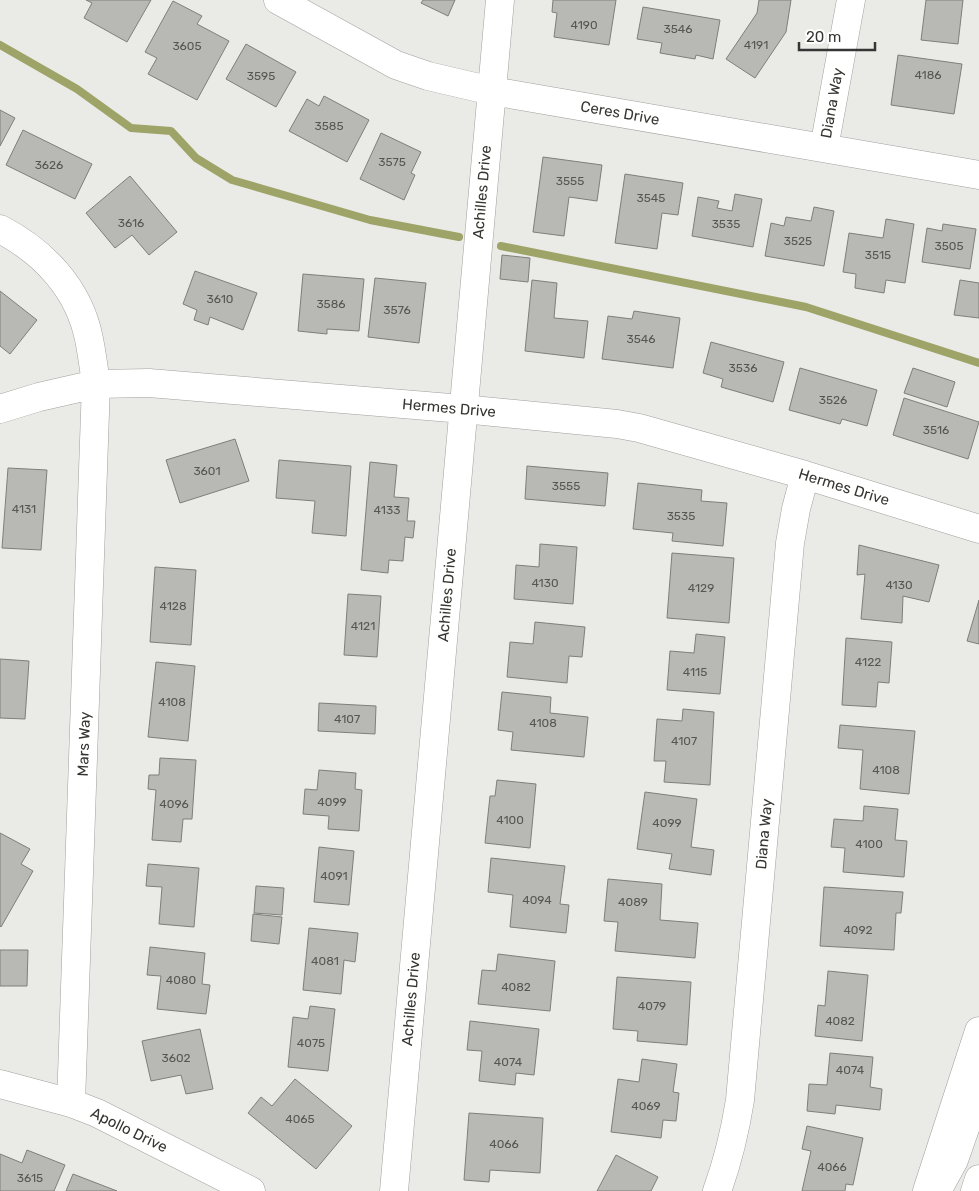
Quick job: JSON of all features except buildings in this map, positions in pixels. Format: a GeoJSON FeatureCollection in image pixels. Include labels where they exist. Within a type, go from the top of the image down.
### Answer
{"type":"FeatureCollection","features":[{"type":"Feature","properties":{"kind":"main road","name":"Ceres Drive"},"geometry":{"type":"LineString","coordinates":[[278,0],[396,65],[428,76],[492,91],[979,175]]}},
{"type":"Feature","properties":{"kind":"main road","name":"Achilles Drive"},"geometry":{"type":"LineString","coordinates":[[394,1191],[500,0]]}},
{"type":"Feature","properties":{"kind":"main road","name":"Diana Way"},"geometry":{"type":"LineString","coordinates":[[824,148],[851,0]]}},
{"type":"Feature","properties":{"kind":"main road"},"geometry":{"type":"LineString","coordinates":[[0,229],[41,256],[54,268],[66,284],[84,320],[89,338],[96,384]]}},
{"type":"Feature","properties":{"kind":"main road","name":"Hermes Drive"},"geometry":{"type":"LineString","coordinates":[[0,409],[39,397],[96,384],[148,383],[463,409],[617,424],[661,433],[979,529]]}},
{"type":"Feature","properties":{"kind":"main road","name":"Mars Way"},"geometry":{"type":"LineString","coordinates":[[71,1103],[96,384]]}},
{"type":"Feature","properties":{"kind":"main road","name":"Diana Way"},"geometry":{"type":"LineString","coordinates":[[717,1191],[734,1136],[740,1100],[790,543],[794,517],[805,475]]}},
{"type":"Feature","properties":{"kind":"main road"},"geometry":{"type":"LineString","coordinates":[[927,1191],[979,1031]]}},
{"type":"Feature","properties":{"kind":"main road","name":"Apollo Drive"},"geometry":{"type":"LineString","coordinates":[[0,1084],[71,1103],[122,1125],[251,1191]]}},
{"type":"Feature","properties":{"kind":"main road"},"geometry":{"type":"LineString","coordinates":[[937,1191],[954,1160],[979,1088]]}},
{"type":"Feature","properties":{"kind":"main road"},"geometry":{"type":"LineString","coordinates":[[975,1191],[979,1179]]}},
{"type":"Feature","properties":{"kind":"waterway"},"geometry":{"type":"LineString","coordinates":[[0,45],[77,89],[131,128],[171,131],[196,158],[232,180],[370,220],[459,237]]}},
{"type":"Feature","properties":{"kind":"waterway"},"geometry":{"type":"LineString","coordinates":[[501,246],[806,307],[979,363]]}}]}
